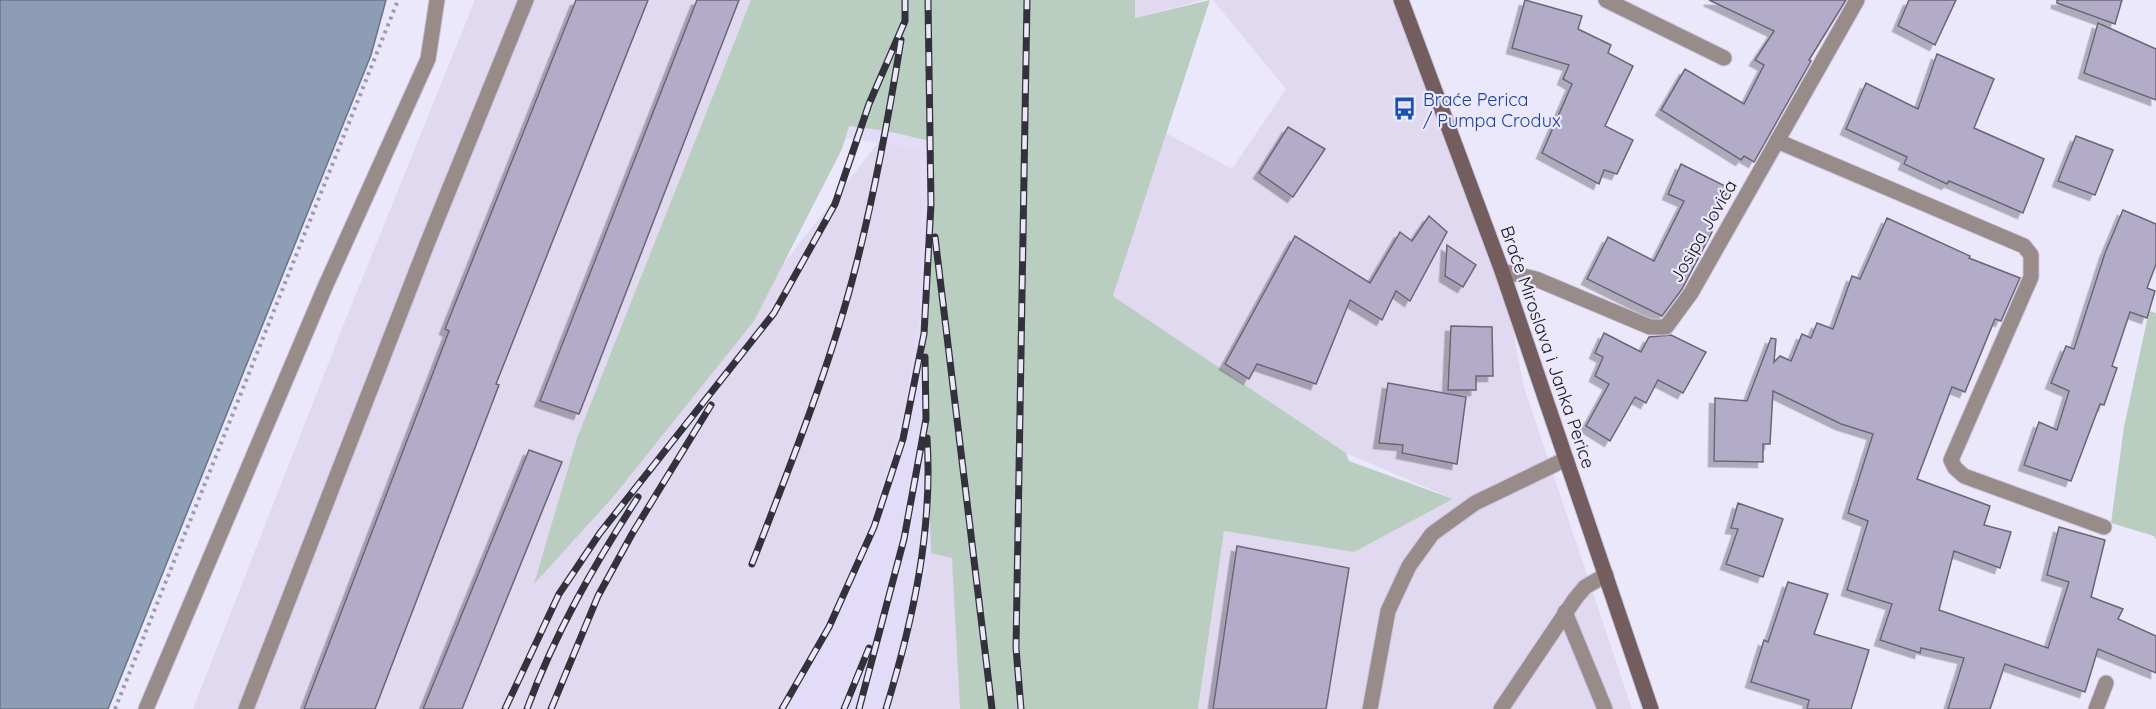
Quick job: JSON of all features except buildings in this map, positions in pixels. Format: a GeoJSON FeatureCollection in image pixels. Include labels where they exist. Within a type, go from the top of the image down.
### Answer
{"type":"FeatureCollection","features":[{"type":"Feature","properties":{"kind":"main road","name":"Braće Miroslava i Janka Perice"},"geometry":{"type":"LineString","coordinates":[[1401,0],[1502,271],[1651,709]]}},
{"type":"Feature","properties":{"kind":"street"},"geometry":{"type":"LineString","coordinates":[[146,709],[325,287],[428,59],[436,0]]}},
{"type":"Feature","properties":{"kind":"street"},"geometry":{"type":"LineString","coordinates":[[246,709],[422,255],[526,0]]}},
{"type":"Feature","properties":{"kind":"street"},"geometry":{"type":"LineString","coordinates":[[1606,0],[1724,58]]}},
{"type":"Feature","properties":{"kind":"street","name":"Josipa Jovića"},"geometry":{"type":"LineString","coordinates":[[1502,271],[1536,279],[1650,327],[1665,327],[1692,293],[1857,0]]}},
{"type":"Feature","properties":{"kind":"street"},"geometry":{"type":"LineString","coordinates":[[1777,141],[2024,246],[2031,255],[2031,277],[1951,460],[1955,468],[1964,476],[2104,527]]}},
{"type":"Feature","properties":{"kind":"street"},"geometry":{"type":"LineString","coordinates":[[1370,709],[1388,611],[1409,566],[1432,534],[1475,503],[1566,459]]}},
{"type":"Feature","properties":{"kind":"street"},"geometry":{"type":"LineString","coordinates":[[1501,709],[1565,612],[1585,587],[1606,575]]}},
{"type":"Feature","properties":{"kind":"street"},"geometry":{"type":"LineString","coordinates":[[1565,612],[1605,709]]}},
{"type":"Feature","properties":{"kind":"street"},"geometry":{"type":"LineString","coordinates":[[2096,709],[2106,683]]}},
{"type":"Feature","properties":{"kind":"path"},"geometry":{"type":"LineString","coordinates":[[115,709],[398,0]]}},
{"type":"Feature","properties":{"kind":"shaded area"},"geometry":{"type":"Polygon","coordinates":[[[475,0],[751,0],[577,438],[535,582],[887,131],[919,148],[1027,709],[193,709],[345,321],[475,0]]]}},
{"type":"Feature","properties":{"kind":"shaded area"},"geometry":{"type":"Polygon","coordinates":[[[944,0],[938,433],[931,553],[888,709],[777,709],[844,585],[870,524],[904,407],[920,308],[919,149],[845,138],[881,12],[944,0]]]}},
{"type":"Feature","properties":{"kind":"shaded area"},"geometry":{"type":"Polygon","coordinates":[[[1135,0],[1203,0],[1135,18],[1135,0]]]}},
{"type":"Feature","properties":{"kind":"shaded area"},"geometry":{"type":"Polygon","coordinates":[[[1213,0],[1401,0],[1502,271],[1523,384],[1632,709],[1198,709],[1224,531],[1354,552],[1453,499],[1346,453],[1113,296],[1166,133],[1232,169],[1286,89],[1213,0]]]}},
{"type":"Feature","properties":{"kind":"green space"},"geometry":{"type":"Polygon","coordinates":[[[751,0],[1135,0],[1135,18],[1210,0],[1113,296],[1346,453],[1349,461],[1453,499],[1354,552],[1224,531],[1198,709],[960,709],[952,558],[931,553],[924,334],[931,204],[930,141],[887,131],[849,126],[842,149],[754,321],[613,497],[534,584],[577,438],[751,0]]]}},
{"type":"Feature","properties":{"kind":"green space"},"geometry":{"type":"Polygon","coordinates":[[[2149,311],[2156,313],[2156,540],[2154,536],[2111,523],[2124,427],[2149,311]]]}},
{"type":"Feature","properties":{"kind":"water"},"geometry":{"type":"Polygon","coordinates":[[[0,0],[386,0],[371,55],[108,709],[0,709],[0,0]]]}},
{"type":"Feature","properties":{"kind":"railway"},"geometry":{"type":"LineString","coordinates":[[505,709],[559,594],[600,533],[774,313],[835,204],[869,104],[905,21],[905,0]]}},
{"type":"Feature","properties":{"kind":"railway"},"geometry":{"type":"LineString","coordinates":[[782,709],[829,627],[874,527],[903,439],[924,334],[931,204],[928,0]]}},
{"type":"Feature","properties":{"kind":"railway"},"geometry":{"type":"LineString","coordinates":[[1021,709],[1016,648],[1027,0]]}},
{"type":"Feature","properties":{"kind":"railway"},"geometry":{"type":"LineString","coordinates":[[752,564],[793,459],[842,317],[880,161],[901,40]]}},
{"type":"Feature","properties":{"kind":"railway"},"geometry":{"type":"LineString","coordinates":[[935,237],[992,709]]}},
{"type":"Feature","properties":{"kind":"railway"},"geometry":{"type":"LineString","coordinates":[[859,709],[904,539],[926,419],[925,357]]}},
{"type":"Feature","properties":{"kind":"railway"},"geometry":{"type":"LineString","coordinates":[[551,709],[598,596],[632,534],[711,405]]}},
{"type":"Feature","properties":{"kind":"railway"},"geometry":{"type":"LineString","coordinates":[[886,709],[905,642],[919,575],[927,507],[927,438]]}},
{"type":"Feature","properties":{"kind":"railway"},"geometry":{"type":"LineString","coordinates":[[527,709],[550,653],[576,600],[638,497]]}},
{"type":"Feature","properties":{"kind":"railway"},"geometry":{"type":"LineString","coordinates":[[844,709],[869,648]]}},
{"type":"Feature","properties":{"kind":"place","name":"Braće Perica / Pumpa Crodux"},"geometry":{"type":"Point","coordinates":[1405,109]}}]}
